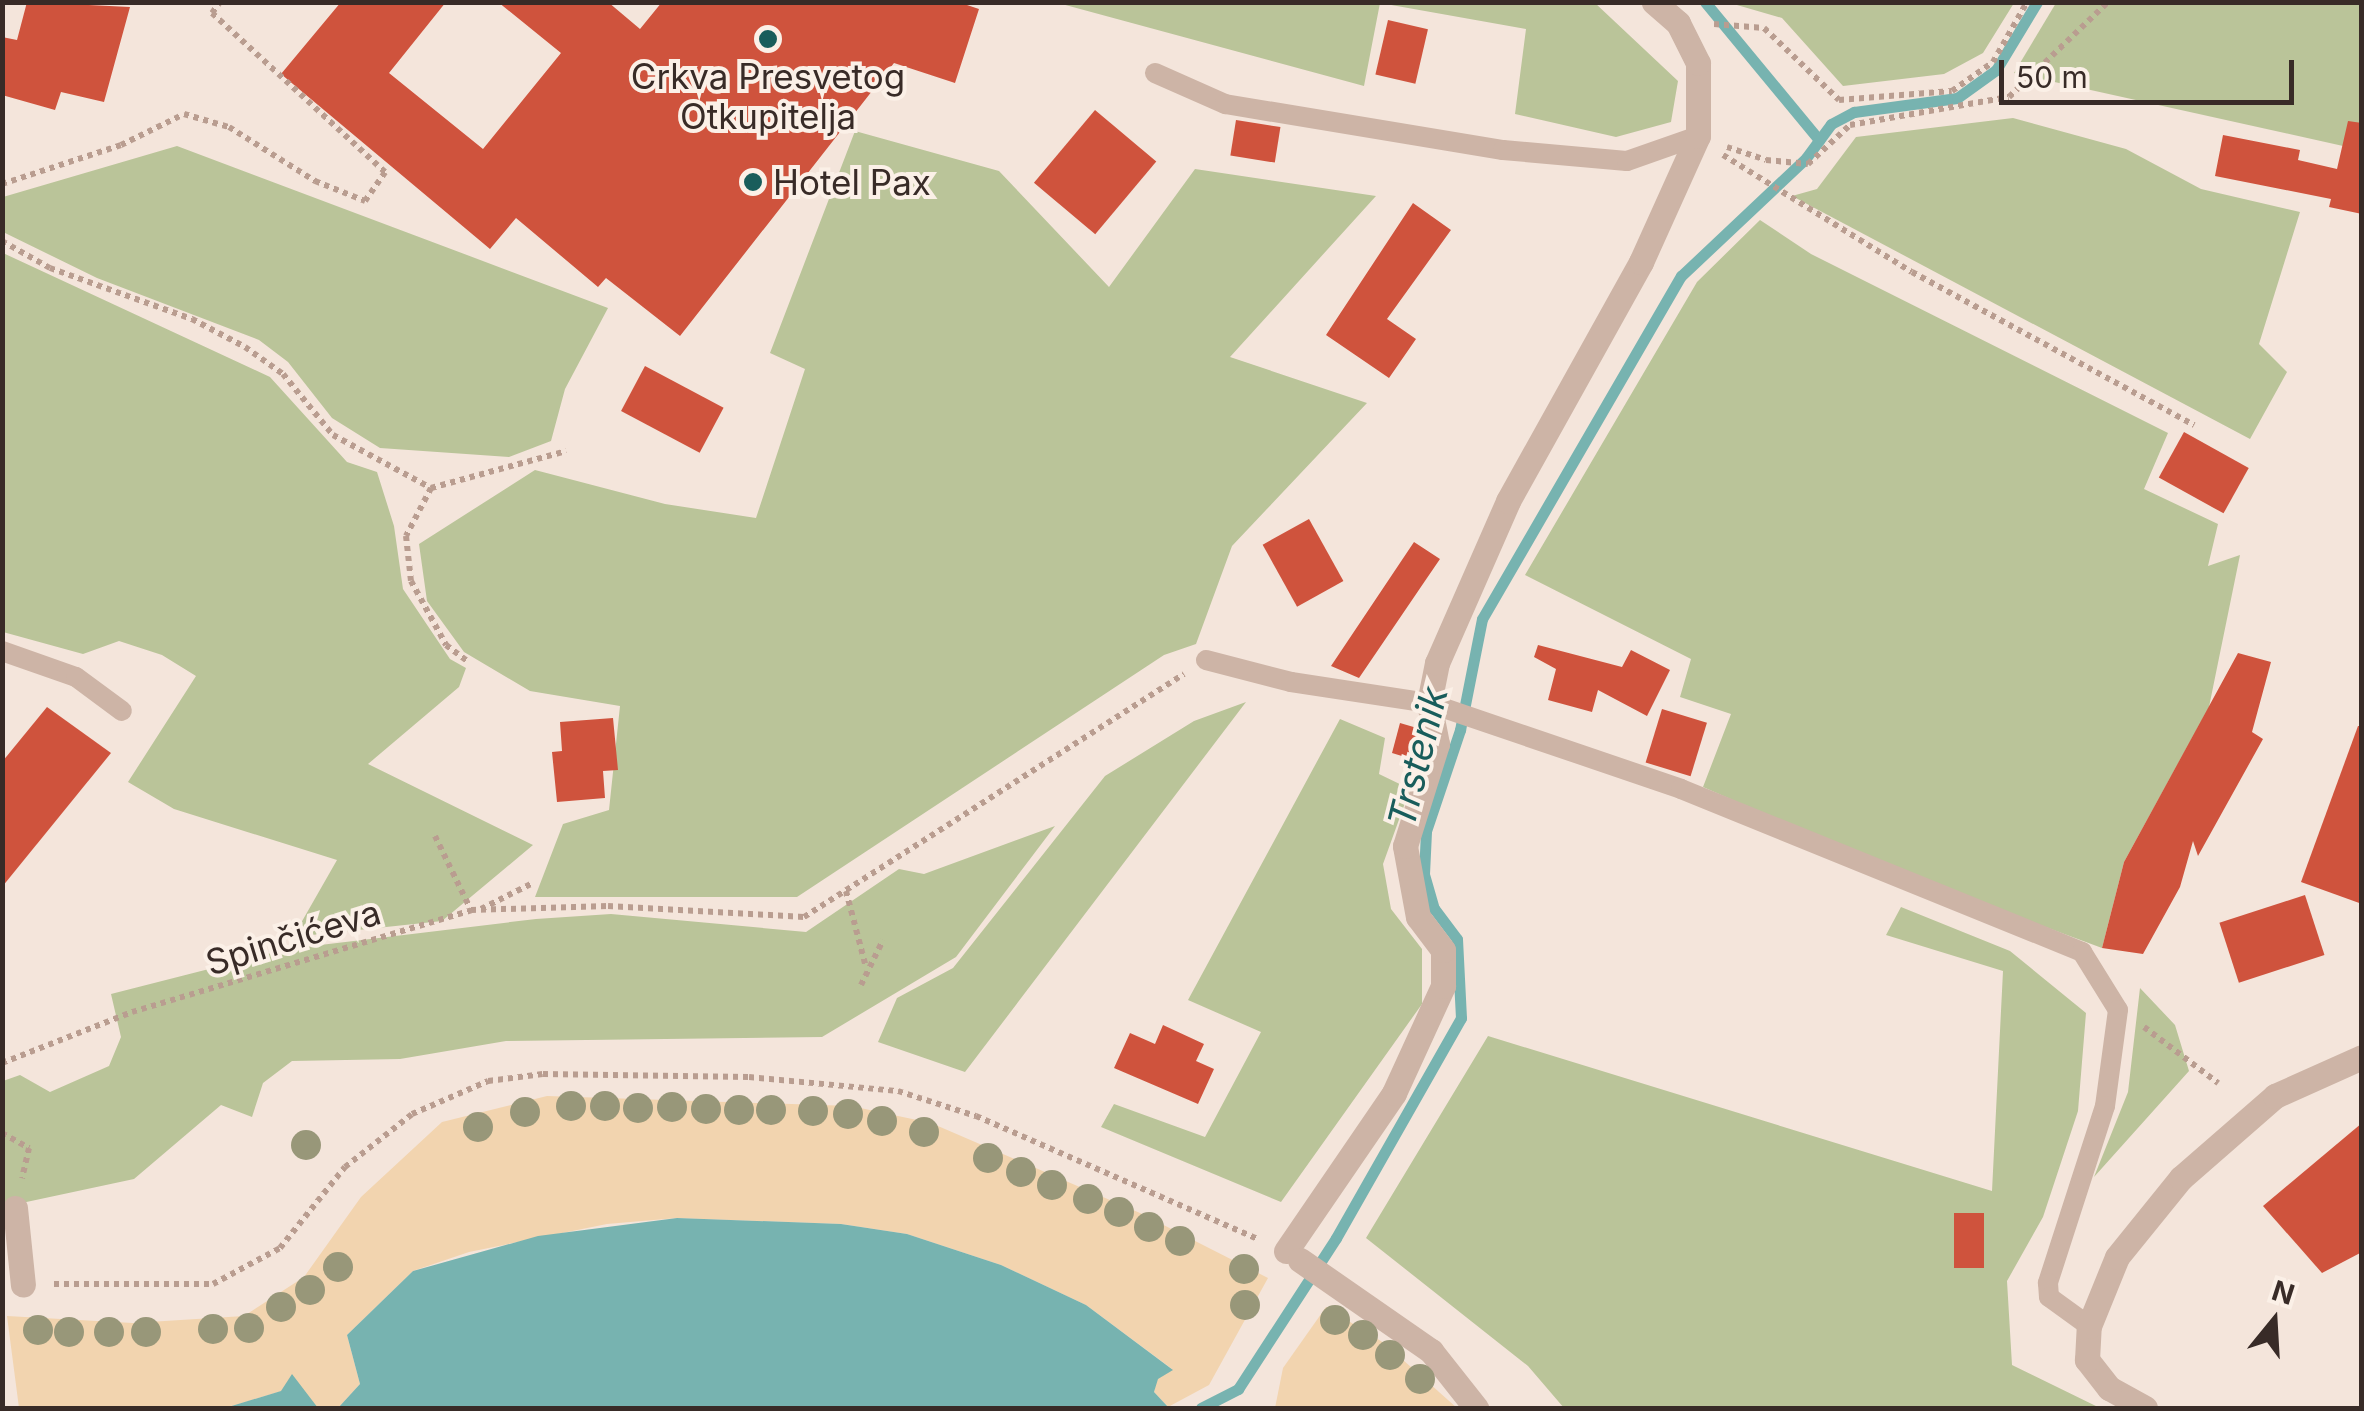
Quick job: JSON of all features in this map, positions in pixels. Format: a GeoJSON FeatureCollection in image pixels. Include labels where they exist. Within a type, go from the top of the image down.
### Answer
{"type":"FeatureCollection","features":[{"type":"Feature","properties":{"kind":"street"},"geometry":{"type":"LineString","coordinates":[[1476,1408],[1431,1350],[1293,1255],[1394,1093],[1443,986],[1443,950],[1418,917],[1405,846],[1437,744],[1436,706],[1457,608],[1508,501],[1640,262],[1698,136],[1698,62],[1678,23],[1654,2]]}},
{"type":"Feature","properties":{"kind":"street"},"geometry":{"type":"LineString","coordinates":[[2146,1408],[2092,1370],[2089,1326],[2117,1257],[2142,1218],[2181,1178],[2275,1096],[2362,1058]]}},
{"type":"Feature","properties":{"kind":"street"},"geometry":{"type":"LineString","coordinates":[[15,1208],[22,1284]]}},
{"type":"Feature","properties":{"kind":"lane"},"geometry":{"type":"LineString","coordinates":[[1154,73],[1225,104],[1503,150],[1627,161],[1698,136]]}},
{"type":"Feature","properties":{"kind":"lane"},"geometry":{"type":"LineString","coordinates":[[2,651],[76,677],[122,712]]}},
{"type":"Feature","properties":{"kind":"lane"},"geometry":{"type":"LineString","coordinates":[[1206,660],[1291,682],[1436,706],[1680,789],[2082,952],[2118,1010],[2105,1106],[2048,1283],[2049,1298],[2089,1326]]}},
{"type":"Feature","properties":{"kind":"path"},"geometry":{"type":"LineString","coordinates":[[2,184],[121,145],[184,114],[229,127],[315,182],[366,202],[385,172],[212,13],[220,2]]}},
{"type":"Feature","properties":{"kind":"path"},"geometry":{"type":"LineString","coordinates":[[1704,23],[1764,28],[1838,100],[1952,90],[1993,62],[2027,2]]}},
{"type":"Feature","properties":{"kind":"path"},"geometry":{"type":"LineString","coordinates":[[1698,136],[1766,160],[1808,164],[1850,125],[2009,97],[2108,2]]}},
{"type":"Feature","properties":{"kind":"path"},"geometry":{"type":"LineString","coordinates":[[1748,172],[1778,193],[2194,425]]}},
{"type":"Feature","properties":{"kind":"path"},"geometry":{"type":"LineString","coordinates":[[2,241],[50,268],[192,319],[245,346],[283,374],[334,435],[430,488],[566,452]]}},
{"type":"Feature","properties":{"kind":"path"},"geometry":{"type":"LineString","coordinates":[[430,488],[406,536],[411,581],[446,646],[467,661]]}},
{"type":"Feature","properties":{"kind":"path","name":"Spinčićeva"},"geometry":{"type":"LineString","coordinates":[[2,1064],[132,1012],[471,910],[608,906],[804,917],[1206,660]]}},
{"type":"Feature","properties":{"kind":"path"},"geometry":{"type":"LineString","coordinates":[[435,836],[471,910]]}},
{"type":"Feature","properties":{"kind":"path"},"geometry":{"type":"LineString","coordinates":[[480,909],[533,883]]}},
{"type":"Feature","properties":{"kind":"path"},"geometry":{"type":"LineString","coordinates":[[846,891],[866,967]]}},
{"type":"Feature","properties":{"kind":"path"},"geometry":{"type":"LineString","coordinates":[[861,985],[866,967],[882,940]]}},
{"type":"Feature","properties":{"kind":"path"},"geometry":{"type":"LineString","coordinates":[[2167,1042],[2218,1083]]}},
{"type":"Feature","properties":{"kind":"path"},"geometry":{"type":"LineString","coordinates":[[22,1284],[213,1284],[280,1248],[345,1167],[412,1114],[488,1081],[544,1074],[749,1077],[898,1091],[976,1116],[1293,1255]]}},
{"type":"Feature","properties":{"kind":"path"},"geometry":{"type":"LineString","coordinates":[[2,1133],[29,1148],[15,1208]]}},
{"type":"Feature","properties":{"kind":"green space"},"geometry":{"type":"Polygon","coordinates":[[[1058,3],[1380,3],[1364,86],[1058,3]]]}},
{"type":"Feature","properties":{"kind":"green space"},"geometry":{"type":"Polygon","coordinates":[[[1380,3],[1595,3],[1678,81],[1671,122],[1616,137],[1515,114],[1526,29],[1380,3]]]}},
{"type":"Feature","properties":{"kind":"green space"},"geometry":{"type":"Polygon","coordinates":[[[1730,3],[2014,3],[1983,53],[1944,74],[1843,86],[1782,18],[1730,3]]]}},
{"type":"Feature","properties":{"kind":"green space"},"geometry":{"type":"Polygon","coordinates":[[[2056,3],[2361,3],[2361,150],[2014,73],[2056,3]]]}},
{"type":"Feature","properties":{"kind":"green space"},"geometry":{"type":"Polygon","coordinates":[[[2013,118],[2126,149],[2201,189],[2300,212],[2259,344],[2287,372],[2250,439],[1792,196],[1817,189],[1856,137],[2013,118]]]}},
{"type":"Feature","properties":{"kind":"green space"},"geometry":{"type":"Polygon","coordinates":[[[855,131],[999,171],[1109,287],[1195,169],[1376,196],[1230,357],[1367,403],[1232,546],[1196,644],[1164,655],[797,897],[535,897],[563,824],[609,810],[620,706],[530,691],[464,652],[427,601],[419,544],[535,470],[665,504],[756,518],[805,369],[770,353],[855,131]]]}},
{"type":"Feature","properties":{"kind":"green space"},"geometry":{"type":"Polygon","coordinates":[[[177,146],[608,308],[565,389],[551,441],[509,457],[380,448],[332,418],[288,362],[259,340],[97,278],[3,232],[3,197],[177,146]]]}},
{"type":"Feature","properties":{"kind":"green space"},"geometry":{"type":"Polygon","coordinates":[[[1760,220],[1811,254],[2168,433],[2144,489],[2218,524],[2208,566],[2240,555],[2209,707],[2124,862],[2102,948],[1890,869],[1703,787],[1731,714],[1680,697],[1691,659],[1525,575],[1697,282],[1760,220]]]}},
{"type":"Feature","properties":{"kind":"green space"},"geometry":{"type":"Polygon","coordinates":[[[3,253],[270,377],[347,462],[377,472],[394,526],[403,589],[450,659],[466,668],[459,687],[368,764],[533,845],[442,921],[293,937],[337,860],[174,809],[128,782],[196,676],[162,655],[119,641],[83,654],[3,632],[3,253]]]}},
{"type":"Feature","properties":{"kind":"green space"},"geometry":{"type":"Polygon","coordinates":[[[1246,702],[965,1072],[878,1042],[897,998],[953,968],[1105,776],[1194,721],[1246,702]]]}},
{"type":"Feature","properties":{"kind":"green space"},"geometry":{"type":"Polygon","coordinates":[[[1340,719],[1385,738],[1379,774],[1410,789],[1383,864],[1391,909],[1422,949],[1422,1004],[1281,1202],[1101,1127],[1114,1104],[1205,1137],[1261,1032],[1188,1000],[1340,719]]]}},
{"type":"Feature","properties":{"kind":"green space"},"geometry":{"type":"Polygon","coordinates":[[[1055,826],[956,957],[822,1037],[506,1041],[400,1059],[292,1061],[263,1083],[252,1117],[221,1105],[134,1179],[3,1207],[3,1081],[20,1075],[50,1092],[109,1066],[121,1037],[111,994],[287,949],[536,919],[611,914],[806,932],[899,869],[924,874],[1055,826]]]}},
{"type":"Feature","properties":{"kind":"green space"},"geometry":{"type":"Polygon","coordinates":[[[1901,907],[2010,951],[2086,1013],[2078,1111],[2043,1217],[2007,1281],[2012,1365],[2100,1408],[1564,1408],[1528,1366],[1366,1238],[1488,1036],[1992,1191],[2003,971],[1886,935],[1901,907]]]}},
{"type":"Feature","properties":{"kind":"green space"},"geometry":{"type":"Polygon","coordinates":[[[2140,988],[2175,1025],[2189,1071],[2094,1177],[2128,1092],[2140,988]]]}},
{"type":"Feature","properties":{"kind":"sand"},"geometry":{"type":"Polygon","coordinates":[[[547,1096],[851,1106],[931,1123],[1140,1213],[1268,1278],[1209,1385],[1168,1407],[1154,1392],[1157,1379],[1172,1369],[1086,1305],[1001,1265],[907,1234],[841,1224],[677,1218],[607,1224],[469,1252],[413,1271],[347,1335],[360,1384],[338,1408],[318,1408],[282,1391],[225,1408],[19,1408],[7,1316],[133,1323],[244,1316],[304,1277],[361,1197],[442,1122],[547,1096]]]}},
{"type":"Feature","properties":{"kind":"sand"},"geometry":{"type":"Polygon","coordinates":[[[1326,1307],[1384,1343],[1457,1408],[1275,1408],[1283,1368],[1326,1307]]]}},
{"type":"Feature","properties":{"kind":"water"},"geometry":{"type":"Polygon","coordinates":[[[677,1218],[841,1224],[907,1234],[1001,1265],[1086,1305],[1173,1370],[1158,1379],[1154,1392],[1169,1408],[338,1408],[360,1384],[347,1335],[413,1271],[538,1236],[677,1218]]]}},
{"type":"Feature","properties":{"kind":"water"},"geometry":{"type":"Polygon","coordinates":[[[292,1374],[318,1408],[225,1408],[281,1391],[292,1374]]]}},
{"type":"Feature","properties":{"kind":"building"},"geometry":{"type":"Polygon","coordinates":[[[27,2],[130,7],[104,102],[61,92],[55,110],[2,95],[2,37],[17,40],[27,2]]]}},
{"type":"Feature","properties":{"kind":"building"},"geometry":{"type":"Polygon","coordinates":[[[341,2],[446,2],[389,73],[483,149],[561,53],[498,2],[608,2],[640,29],[662,2],[958,2],[979,9],[955,83],[894,63],[680,336],[606,278],[598,287],[516,218],[490,249],[281,74],[341,2]]]}},
{"type":"Feature","properties":{"kind":"building"},"geometry":{"type":"Polygon","coordinates":[[[1388,20],[1428,29],[1415,84],[1375,75],[1388,20]]]}},
{"type":"Feature","properties":{"kind":"building"},"geometry":{"type":"Polygon","coordinates":[[[1095,110],[1156,161],[1095,234],[1034,183],[1095,110]]]}},
{"type":"Feature","properties":{"kind":"building"},"geometry":{"type":"Polygon","coordinates":[[[1236,120],[1280,127],[1275,163],[1230,156],[1236,120]]]}},
{"type":"Feature","properties":{"kind":"building"},"geometry":{"type":"Polygon","coordinates":[[[2348,121],[2362,123],[2362,214],[2329,207],[2331,199],[2215,176],[2223,135],[2300,150],[2298,160],[2337,169],[2348,121]]]}},
{"type":"Feature","properties":{"kind":"building"},"geometry":{"type":"Polygon","coordinates":[[[1413,203],[1451,230],[1387,319],[1416,339],[1389,378],[1326,335],[1413,203]]]}},
{"type":"Feature","properties":{"kind":"building"},"geometry":{"type":"Polygon","coordinates":[[[645,366],[724,408],[700,453],[621,411],[645,366]]]}},
{"type":"Feature","properties":{"kind":"building"},"geometry":{"type":"Polygon","coordinates":[[[2184,432],[2249,468],[2224,513],[2159,477],[2184,432]]]}},
{"type":"Feature","properties":{"kind":"building"},"geometry":{"type":"Polygon","coordinates":[[[1309,519],[1343,581],[1297,607],[1263,545],[1309,519]]]}},
{"type":"Feature","properties":{"kind":"building"},"geometry":{"type":"Polygon","coordinates":[[[1414,542],[1440,559],[1359,678],[1331,666],[1414,542]]]}},
{"type":"Feature","properties":{"kind":"building"},"geometry":{"type":"Polygon","coordinates":[[[1538,645],[1622,667],[1631,650],[1670,670],[1647,716],[1598,690],[1592,712],[1548,700],[1556,669],[1534,657],[1538,645]]]}},
{"type":"Feature","properties":{"kind":"building"},"geometry":{"type":"Polygon","coordinates":[[[2238,653],[2271,662],[2252,732],[2263,739],[2198,856],[2193,841],[2180,887],[2143,954],[2102,948],[2124,862],[2238,653]]]}},
{"type":"Feature","properties":{"kind":"building"},"geometry":{"type":"Polygon","coordinates":[[[47,707],[111,753],[2,887],[2,762],[47,707]]]}},
{"type":"Feature","properties":{"kind":"building"},"geometry":{"type":"Polygon","coordinates":[[[1662,709],[1707,723],[1691,776],[1646,763],[1662,709]]]}},
{"type":"Feature","properties":{"kind":"building"},"geometry":{"type":"Polygon","coordinates":[[[613,718],[618,770],[603,771],[605,798],[557,802],[552,752],[562,751],[560,722],[613,718]]]}},
{"type":"Feature","properties":{"kind":"building"},"geometry":{"type":"Polygon","coordinates":[[[1400,723],[1417,728],[1415,760],[1392,753],[1400,723]]]}},
{"type":"Feature","properties":{"kind":"building"},"geometry":{"type":"Polygon","coordinates":[[[2358,726],[2362,726],[2362,904],[2301,882],[2358,726]]]}},
{"type":"Feature","properties":{"kind":"building"},"geometry":{"type":"Polygon","coordinates":[[[2305,895],[2324,955],[2239,983],[2219,923],[2305,895]]]}},
{"type":"Feature","properties":{"kind":"building"},"geometry":{"type":"Polygon","coordinates":[[[1163,1025],[1204,1044],[1196,1061],[1214,1069],[1198,1104],[1114,1068],[1130,1033],[1155,1044],[1163,1025]]]}},
{"type":"Feature","properties":{"kind":"building"},"geometry":{"type":"Polygon","coordinates":[[[2362,1123],[2362,1252],[2322,1273],[2263,1206],[2362,1123]]]}},
{"type":"Feature","properties":{"kind":"building"},"geometry":{"type":"Polygon","coordinates":[[[1954,1213],[1984,1213],[1984,1268],[1954,1268],[1954,1213]]]}},
{"type":"Feature","properties":{"kind":"waterway","name":"Trstenik"},"geometry":{"type":"LineString","coordinates":[[1705,2],[1819,140]]}},
{"type":"Feature","properties":{"kind":"waterway","name":"Trstenik"},"geometry":{"type":"LineString","coordinates":[[1201,1408],[1238,1389],[1336,1238],[1461,1018],[1457,939],[1434,909],[1424,874],[1426,831],[1460,730],[1482,619],[1681,276],[1806,158],[1831,124],[1854,112],[1957,98],[1996,70],[2037,2]]}},
{"type":"Feature","properties":{"kind":"place","name":"Crkva Presvetog Otkupitelja"},"geometry":{"type":"Point","coordinates":[768,39]}},
{"type":"Feature","properties":{"kind":"place","name":"Hotel Pax"},"geometry":{"type":"Point","coordinates":[753,182]}}]}
